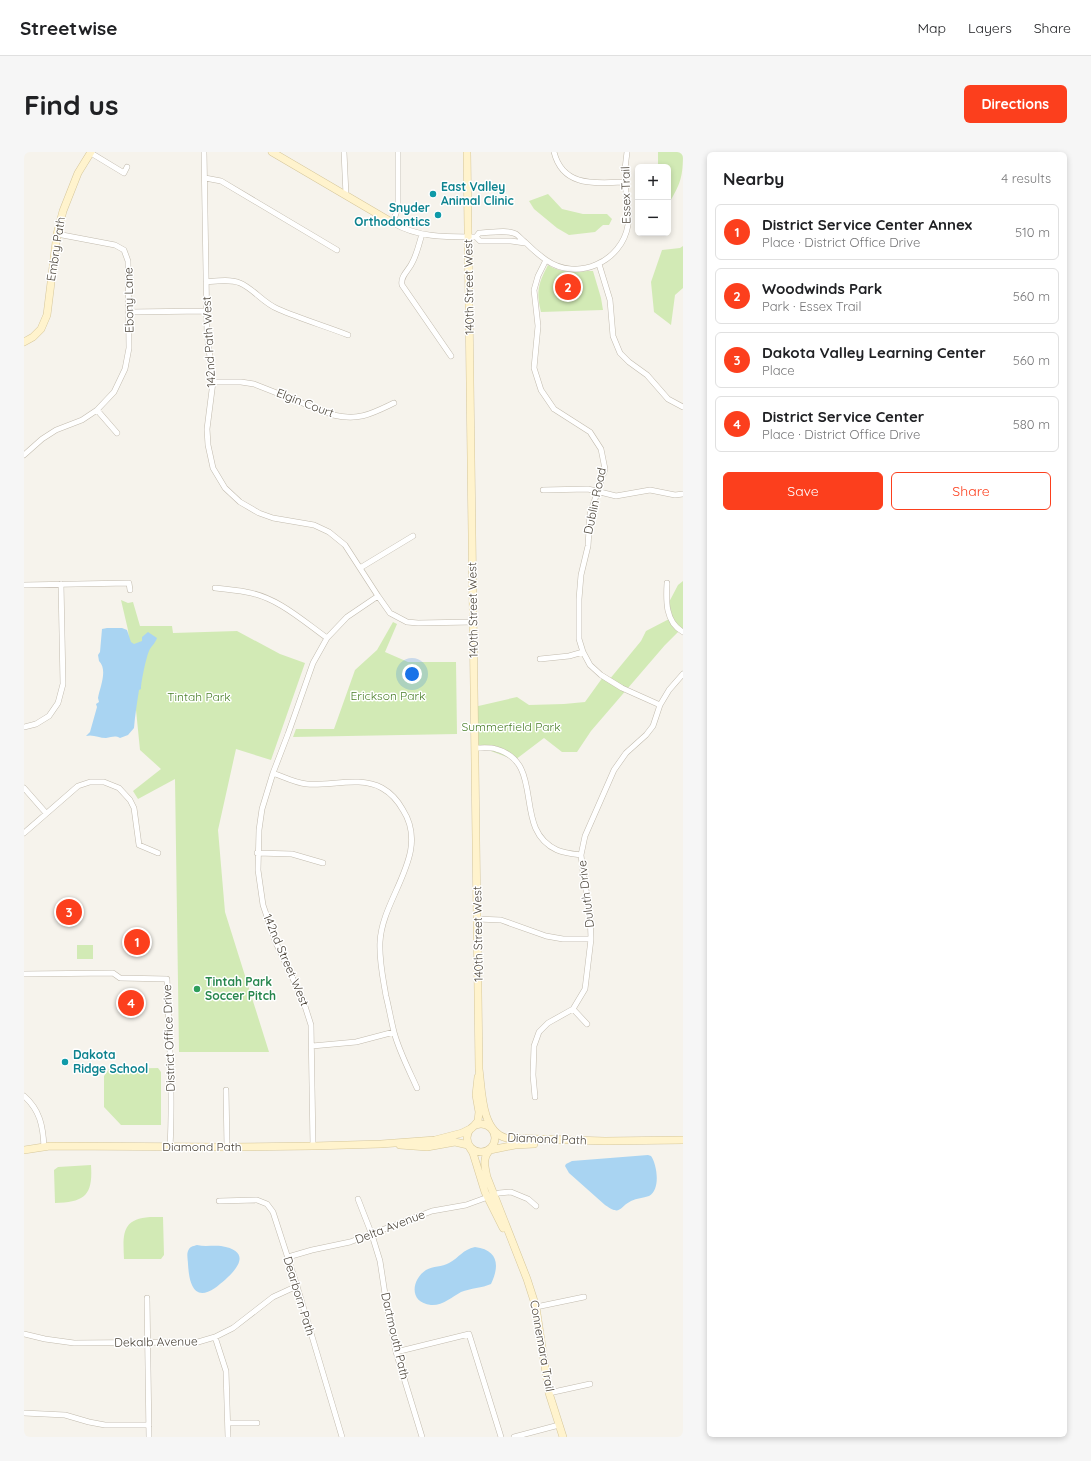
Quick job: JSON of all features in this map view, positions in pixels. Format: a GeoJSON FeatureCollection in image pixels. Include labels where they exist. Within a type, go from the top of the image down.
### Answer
{"type":"FeatureCollection","features":[{"type":"Feature","properties":{"kind":"street","name":"Embry Path"},"geometry":{"type":"LineString","coordinates":[[24,342],[33,337],[41,329],[47,315],[57,234],[62,211],[78,173],[91,152],[124,173],[127,167]]}},
{"type":"Feature","properties":{"kind":"street","name":"142nd Path West"},"geometry":{"type":"LineString","coordinates":[[204,152],[206,311],[213,382],[207,429],[208,445],[213,468],[225,488],[240,502],[259,513],[273,518],[314,525],[329,532],[345,545],[390,613],[407,622],[473,622]]}},
{"type":"Feature","properties":{"kind":"street"},"geometry":{"type":"LineString","coordinates":[[272,152],[393,223],[398,207],[398,152]]}},
{"type":"Feature","properties":{"kind":"street"},"geometry":{"type":"LineString","coordinates":[[344,152],[346,195]]}},
{"type":"Feature","properties":{"kind":"street","name":"140th Street West"},"geometry":{"type":"LineString","coordinates":[[467,152],[479,1069],[483,1103],[492,1129]]}},
{"type":"Feature","properties":{"kind":"street"},"geometry":{"type":"LineString","coordinates":[[554,152],[560,167],[571,178],[579,181],[594,183],[625,182]]}},
{"type":"Feature","properties":{"kind":"street","name":"Essex Trail"},"geometry":{"type":"LineString","coordinates":[[476,237],[479,233],[514,233],[546,260],[559,267],[584,269],[598,264],[616,251],[622,243],[626,232],[629,215],[625,182],[627,152]]}},
{"type":"Feature","properties":{"kind":"street"},"geometry":{"type":"LineString","coordinates":[[204,178],[221,181],[337,250]]}},
{"type":"Feature","properties":{"kind":"street","name":"Essex Trail"},"geometry":{"type":"LineString","coordinates":[[393,223],[405,229],[439,237],[476,237],[480,241],[511,241],[525,243]]}},
{"type":"Feature","properties":{"kind":"street","name":"Ebony Lane"},"geometry":{"type":"LineString","coordinates":[[24,456],[42,439],[56,430],[82,420],[98,410],[114,392],[125,369],[129,348],[128,261],[124,250],[115,245],[57,234]]}},
{"type":"Feature","properties":{"kind":"street"},"geometry":{"type":"LineString","coordinates":[[422,234],[413,262],[403,276],[401,282],[402,286],[451,356]]}},
{"type":"Feature","properties":{"kind":"street","name":"Dublin Road"},"geometry":{"type":"LineString","coordinates":[[546,260],[538,276],[534,290],[538,326],[534,368],[540,390],[554,409],[590,432],[601,449],[605,469],[590,514],[588,546],[579,587],[579,639],[583,652],[590,665],[601,675],[622,688],[660,705]]}},
{"type":"Feature","properties":{"kind":"street"},"geometry":{"type":"LineString","coordinates":[[598,264],[610,300],[612,336],[617,348],[629,362],[647,375],[668,399],[683,407]]}},
{"type":"Feature","properties":{"kind":"street"},"geometry":{"type":"LineString","coordinates":[[206,282],[231,281],[239,283],[263,301],[277,309],[348,335]]}},
{"type":"Feature","properties":{"kind":"street"},"geometry":{"type":"LineString","coordinates":[[129,312],[206,311]]}},
{"type":"Feature","properties":{"kind":"street","name":"Elgin Court"},"geometry":{"type":"LineString","coordinates":[[213,382],[241,382],[254,384],[333,415],[346,418],[367,416],[394,403]]}},
{"type":"Feature","properties":{"kind":"street"},"geometry":{"type":"LineString","coordinates":[[98,410],[117,433]]}},
{"type":"Feature","properties":{"kind":"street"},"geometry":{"type":"LineString","coordinates":[[543,490],[588,489],[616,496],[650,490],[675,495],[683,494]]}},
{"type":"Feature","properties":{"kind":"street"},"geometry":{"type":"LineString","coordinates":[[360,568],[413,536]]}},
{"type":"Feature","properties":{"kind":"street"},"geometry":{"type":"LineString","coordinates":[[667,583],[666,602],[668,613],[672,622],[683,632]]}},
{"type":"Feature","properties":{"kind":"street"},"geometry":{"type":"LineString","coordinates":[[24,584],[129,584],[130,590]]}},
{"type":"Feature","properties":{"kind":"street"},"geometry":{"type":"LineString","coordinates":[[24,727],[36,724],[49,716],[58,703],[63,684],[61,584]]}},
{"type":"Feature","properties":{"kind":"street"},"geometry":{"type":"LineString","coordinates":[[215,588],[247,592],[270,599],[327,638]]}},
{"type":"Feature","properties":{"kind":"street","name":"142nd Street West"},"geometry":{"type":"LineString","coordinates":[[313,1146],[311,1025],[303,1000],[276,943],[265,912],[260,890],[257,853],[259,830],[262,809],[273,773],[313,663],[327,638],[347,617],[378,596]]}},
{"type":"Feature","properties":{"kind":"street"},"geometry":{"type":"LineString","coordinates":[[540,659],[569,656],[583,652]]}},
{"type":"Feature","properties":{"kind":"street","name":"Duluth Drive"},"geometry":{"type":"LineString","coordinates":[[535,1097],[533,1075],[534,1046],[539,1032],[548,1023],[573,1009],[585,989],[591,939],[590,913],[582,872],[581,855],[585,836],[614,770],[626,753],[646,735],[653,726],[660,705],[669,690],[683,674]]}},
{"type":"Feature","properties":{"kind":"street"},"geometry":{"type":"LineString","coordinates":[[475,748],[495,749],[512,757],[523,773],[532,821],[536,831],[549,846],[558,851],[581,855]]}},
{"type":"Feature","properties":{"kind":"street"},"geometry":{"type":"LineString","coordinates":[[273,773],[307,784],[363,782],[380,787],[393,797],[407,816],[413,839],[410,858],[386,914],[380,940],[380,967],[394,1032],[403,1058],[417,1088]]}},
{"type":"Feature","properties":{"kind":"street"},"geometry":{"type":"LineString","coordinates":[[24,833],[78,786],[90,782],[104,782],[119,788],[134,808],[139,845],[158,853]]}},
{"type":"Feature","properties":{"kind":"street"},"geometry":{"type":"LineString","coordinates":[[24,788],[46,813]]}},
{"type":"Feature","properties":{"kind":"street"},"geometry":{"type":"LineString","coordinates":[[257,853],[292,854],[323,863]]}},
{"type":"Feature","properties":{"kind":"street"},"geometry":{"type":"LineString","coordinates":[[478,919],[501,920],[546,936],[563,939],[591,939]]}},
{"type":"Feature","properties":{"kind":"street","name":"District Office Drive"},"geometry":{"type":"LineString","coordinates":[[24,974],[113,973],[120,978],[167,979],[170,1147]]}},
{"type":"Feature","properties":{"kind":"street"},"geometry":{"type":"LineString","coordinates":[[573,1009],[587,1024]]}},
{"type":"Feature","properties":{"kind":"street"},"geometry":{"type":"LineString","coordinates":[[312,1046],[356,1042],[394,1032]]}},
{"type":"Feature","properties":{"kind":"street","name":"140th Street West"},"geometry":{"type":"LineString","coordinates":[[472,1128],[478,1121],[479,1116],[476,1095],[479,1069]]}},
{"type":"Feature","properties":{"kind":"street"},"geometry":{"type":"LineString","coordinates":[[226,1090],[227,1147]]}},
{"type":"Feature","properties":{"kind":"street"},"geometry":{"type":"LineString","coordinates":[[24,1096],[39,1114],[44,1147]]}},
{"type":"Feature","properties":{"kind":"street","name":"Diamond Path"},"geometry":{"type":"LineString","coordinates":[[24,1150],[44,1147],[82,1145],[227,1147],[381,1144],[435,1140],[454,1136],[483,1125],[487,1125],[501,1137],[512,1139],[605,1141]]}},
{"type":"Feature","properties":{"kind":"street"},"geometry":{"type":"LineString","coordinates":[[471,1148],[467,1138],[472,1128]]}},
{"type":"Feature","properties":{"kind":"street","name":"Diamond Path"},"geometry":{"type":"LineString","coordinates":[[490,1150],[495,1139],[492,1129]]}},
{"type":"Feature","properties":{"kind":"street","name":"Diamond Path"},"geometry":{"type":"LineString","coordinates":[[381,1144],[427,1147],[455,1142],[481,1152],[515,1145],[605,1141],[683,1140]]}},
{"type":"Feature","properties":{"kind":"street","name":"Connemara Trail"},"geometry":{"type":"LineString","coordinates":[[471,1148],[527,1279],[536,1306],[550,1394],[563,1437]]}},
{"type":"Feature","properties":{"kind":"street","name":"Connemara Trail"},"geometry":{"type":"LineString","coordinates":[[490,1150],[484,1164],[491,1195]]}},
{"type":"Feature","properties":{"kind":"street","name":"Delta Avenue"},"geometry":{"type":"LineString","coordinates":[[288,1257],[350,1242],[432,1211],[466,1205],[491,1195],[511,1192],[528,1199],[536,1206]]}},
{"type":"Feature","properties":{"kind":"street","name":"Dartmouth Path"},"geometry":{"type":"LineString","coordinates":[[358,1199],[372,1234],[380,1261],[384,1294],[396,1352],[422,1437]]}},
{"type":"Feature","properties":{"kind":"street","name":"Dearborn Path"},"geometry":{"type":"LineString","coordinates":[[219,1201],[257,1200],[268,1204],[273,1212],[297,1286],[342,1437]]}},
{"type":"Feature","properties":{"kind":"street","name":"Dekalb Avenue"},"geometry":{"type":"LineString","coordinates":[[24,1334],[69,1343],[198,1342],[215,1337],[233,1328],[273,1297],[297,1286]]}},
{"type":"Feature","properties":{"kind":"street"},"geometry":{"type":"LineString","coordinates":[[536,1306],[584,1297]]}},
{"type":"Feature","properties":{"kind":"street"},"geometry":{"type":"LineString","coordinates":[[147,1298],[149,1437]]}},
{"type":"Feature","properties":{"kind":"street"},"geometry":{"type":"LineString","coordinates":[[396,1352],[469,1334],[501,1437]]}},
{"type":"Feature","properties":{"kind":"street"},"geometry":{"type":"LineString","coordinates":[[215,1337],[226,1371],[228,1437]]}},
{"type":"Feature","properties":{"kind":"street"},"geometry":{"type":"LineString","coordinates":[[550,1394],[590,1384]]}},
{"type":"Feature","properties":{"kind":"street"},"geometry":{"type":"LineString","coordinates":[[24,1413],[65,1415],[105,1425],[149,1425]]}},
{"type":"Feature","properties":{"kind":"street"},"geometry":{"type":"LineString","coordinates":[[228,1423],[257,1423]]}},
{"type":"Feature","properties":{"kind":"street"},"geometry":{"type":"LineString","coordinates":[[514,1437],[559,1425]]}},
{"type":"Feature","properties":{"kind":"green space"},"geometry":{"type":"Polygon","coordinates":[[[658,152],[683,152],[680,180],[671,200],[671,164],[658,164],[658,152]]]}},
{"type":"Feature","properties":{"kind":"green space"},"geometry":{"type":"Polygon","coordinates":[[[548,194],[562,209],[583,214],[607,214],[612,219],[609,225],[603,225],[595,232],[569,235],[557,228],[534,209],[529,201],[548,194]]]}},
{"type":"Feature","properties":{"kind":"green space"},"geometry":{"type":"Polygon","coordinates":[[[683,246],[683,288],[675,295],[671,325],[654,312],[651,282],[662,250],[680,248],[683,246]]]}},
{"type":"Feature","properties":{"kind":"green space"},"geometry":{"type":"Polygon","coordinates":[[[548,265],[565,271],[593,271],[603,310],[541,312],[538,293],[540,283],[548,265]]]}},
{"type":"Feature","properties":{"kind":"green space","name":"Summerfield Park"},"geometry":{"type":"Polygon","coordinates":[[[683,581],[683,632],[680,630],[665,645],[591,731],[577,752],[562,752],[544,738],[515,760],[483,748],[475,748],[474,707],[517,697],[529,705],[585,702],[603,677],[609,680],[641,641],[646,631],[671,618],[667,606],[678,585],[683,581]]]}},
{"type":"Feature","properties":{"kind":"green space","name":"Tintah Park"},"geometry":{"type":"Polygon","coordinates":[[[121,600],[128,603],[133,602],[140,626],[172,626],[173,633],[237,631],[280,654],[305,663],[271,760],[236,749],[218,830],[225,912],[269,1052],[179,1052],[175,779],[138,799],[133,791],[161,769],[140,750],[128,630],[121,600]]]}},
{"type":"Feature","properties":{"kind":"green space","name":"Erickson Park"},"geometry":{"type":"Polygon","coordinates":[[[393,622],[397,624],[385,652],[408,662],[456,662],[457,734],[293,737],[296,729],[334,729],[355,670],[377,650],[393,622]]]}},
{"type":"Feature","properties":{"kind":"green space"},"geometry":{"type":"Polygon","coordinates":[[[77,945],[93,945],[93,959],[77,959],[77,945]]]}},
{"type":"Feature","properties":{"kind":"green space"},"geometry":{"type":"Polygon","coordinates":[[[158,1068],[161,1072],[161,1125],[121,1125],[104,1107],[104,1076],[109,1069],[158,1068]]]}},
{"type":"Feature","properties":{"kind":"green space"},"geometry":{"type":"Polygon","coordinates":[[[91,1165],[90,1183],[85,1195],[74,1201],[55,1203],[54,1170],[58,1167],[91,1165]]]}},
{"type":"Feature","properties":{"kind":"green space"},"geometry":{"type":"Polygon","coordinates":[[[163,1217],[164,1255],[161,1259],[124,1259],[124,1236],[129,1225],[141,1218],[163,1217]]]}},
{"type":"Feature","properties":{"kind":"water"},"geometry":{"type":"Polygon","coordinates":[[[122,628],[127,630],[131,642],[134,644],[142,641],[142,637],[148,632],[157,638],[146,659],[141,689],[139,690],[134,728],[128,735],[120,738],[115,736],[106,738],[91,735],[86,736],[90,732],[97,707],[96,704],[99,702],[98,698],[102,684],[103,669],[98,655],[100,652],[102,629],[122,628]]]}},
{"type":"Feature","properties":{"kind":"water"},"geometry":{"type":"Polygon","coordinates":[[[651,1156],[653,1160],[657,1177],[653,1193],[649,1196],[631,1201],[619,1210],[614,1210],[605,1205],[569,1173],[565,1166],[572,1161],[651,1156]]]}},
{"type":"Feature","properties":{"kind":"water"},"geometry":{"type":"Polygon","coordinates":[[[197,1245],[221,1246],[232,1249],[238,1253],[240,1259],[234,1271],[215,1288],[208,1292],[202,1293],[197,1291],[191,1283],[187,1256],[191,1247],[197,1245]]]}},
{"type":"Feature","properties":{"kind":"water"},"geometry":{"type":"Polygon","coordinates":[[[475,1247],[488,1251],[493,1255],[496,1271],[491,1284],[461,1292],[447,1301],[435,1305],[424,1303],[419,1300],[416,1296],[415,1285],[421,1274],[426,1270],[453,1261],[467,1250],[475,1247]]]}},
{"type":"Feature","properties":{"kind":"place","name":"East Valley Animal Clinic"},"geometry":{"type":"Point","coordinates":[433,194]}},
{"type":"Feature","properties":{"kind":"place","name":"Snyder Orthodontics"},"geometry":{"type":"Point","coordinates":[438,215]}},
{"type":"Feature","properties":{"kind":"place","name":"Woodwinds Park"},"geometry":{"type":"Point","coordinates":[568,287]}},
{"type":"Feature","properties":{"kind":"place","name":"Dakota Valley Learning Center"},"geometry":{"type":"Point","coordinates":[69,912]}},
{"type":"Feature","properties":{"kind":"place","name":"District Service Center Annex"},"geometry":{"type":"Point","coordinates":[137,942]}},
{"type":"Feature","properties":{"kind":"place","name":"Tintah Park Soccer Pitch"},"geometry":{"type":"Point","coordinates":[197,989]}},
{"type":"Feature","properties":{"kind":"place","name":"District Service Center"},"geometry":{"type":"Point","coordinates":[131,1003]}},
{"type":"Feature","properties":{"kind":"place","name":"Dakota Ridge School"},"geometry":{"type":"Point","coordinates":[65,1062]}}]}
